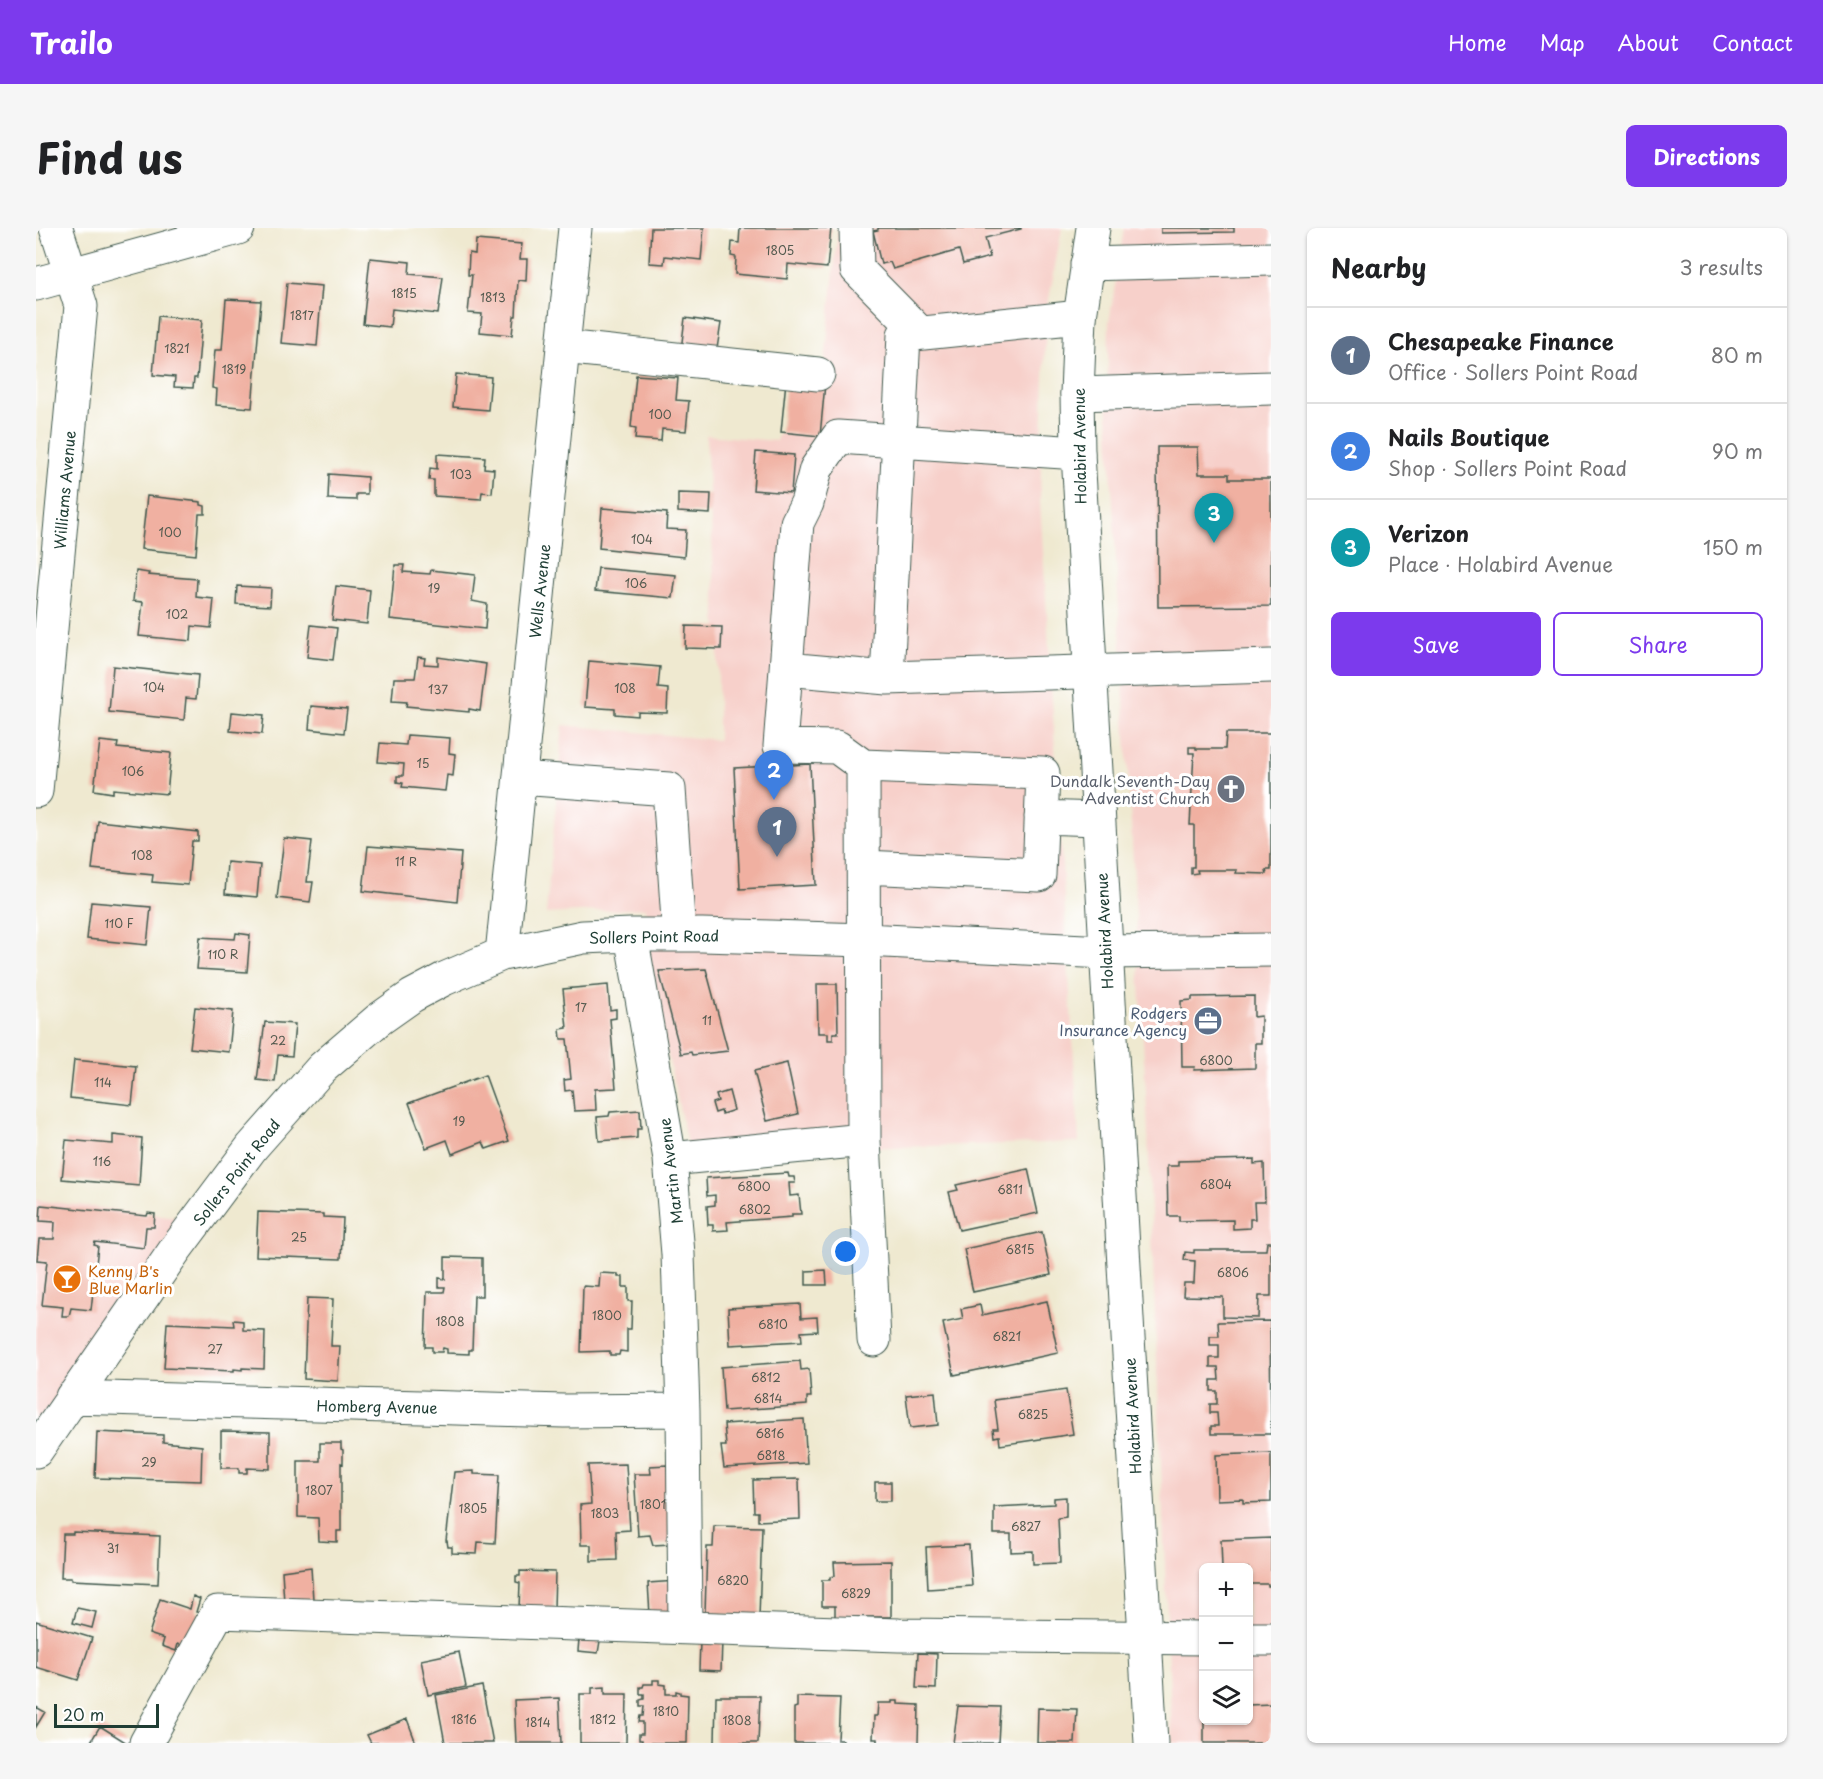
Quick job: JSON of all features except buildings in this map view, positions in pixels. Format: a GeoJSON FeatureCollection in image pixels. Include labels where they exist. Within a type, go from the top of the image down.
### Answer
{"type":"FeatureCollection","features":[{"type":"Feature","properties":{"kind":"street","name":"Williams Avenue"},"geometry":{"type":"LineString","coordinates":[[36,791],[81,306],[69,275],[56,228]]}},
{"type":"Feature","properties":{"kind":"street"},"geometry":{"type":"LineString","coordinates":[[36,284],[238,228]]}},
{"type":"Feature","properties":{"kind":"street","name":"Wells Avenue"},"geometry":{"type":"LineString","coordinates":[[502,954],[575,228]]}},
{"type":"Feature","properties":{"kind":"street"},"geometry":{"type":"LineString","coordinates":[[856,228],[857,269],[920,333]]}},
{"type":"Feature","properties":{"kind":"street","name":"Holabird Avenue"},"geometry":{"type":"LineString","coordinates":[[1093,228],[1080,317],[1077,394],[1078,453],[1151,1743]]}},
{"type":"Feature","properties":{"kind":"street"},"geometry":{"type":"LineString","coordinates":[[1087,264],[1271,259]]}},
{"type":"Feature","properties":{"kind":"street"},"geometry":{"type":"LineString","coordinates":[[887,678],[904,334],[1080,317]]}},
{"type":"Feature","properties":{"kind":"street"},"geometry":{"type":"LineString","coordinates":[[563,347],[818,374]]}},
{"type":"Feature","properties":{"kind":"street"},"geometry":{"type":"LineString","coordinates":[[1077,394],[1271,388]]}},
{"type":"Feature","properties":{"kind":"street"},"geometry":{"type":"LineString","coordinates":[[864,867],[1039,875],[1043,773],[863,766],[837,747],[780,746],[797,523],[807,503],[816,469],[838,437],[1078,453]]}},
{"type":"Feature","properties":{"kind":"street"},"geometry":{"type":"LineString","coordinates":[[786,669],[887,678],[1271,666]]}},
{"type":"Feature","properties":{"kind":"street"},"geometry":{"type":"LineString","coordinates":[[863,766],[864,1140],[874,1341]]}},
{"type":"Feature","properties":{"kind":"street"},"geometry":{"type":"LineString","coordinates":[[520,778],[669,789],[679,935]]}},
{"type":"Feature","properties":{"kind":"street"},"geometry":{"type":"LineString","coordinates":[[1041,817],[1097,819]]}},
{"type":"Feature","properties":{"kind":"street","name":"Sollers Point Road"},"geometry":{"type":"LineString","coordinates":[[36,1451],[175,1250],[252,1147],[322,1068],[378,1020],[412,996],[444,979],[502,954],[583,937],[632,935],[865,940],[1105,952],[1271,950]]}},
{"type":"Feature","properties":{"kind":"street","name":"Martin Avenue"},"geometry":{"type":"LineString","coordinates":[[632,935],[670,1159],[678,1254],[683,1410],[685,1627]]}},
{"type":"Feature","properties":{"kind":"street"},"geometry":{"type":"LineString","coordinates":[[670,1159],[864,1140]]}},
{"type":"Feature","properties":{"kind":"street","name":"Homberg Avenue"},"geometry":{"type":"LineString","coordinates":[[72,1397],[552,1410],[683,1410]]}},
{"type":"Feature","properties":{"kind":"street"},"geometry":{"type":"LineString","coordinates":[[146,1743],[218,1612],[900,1635],[1199,1638]]}},
{"type":"Feature","properties":{"kind":"street"},"geometry":{"type":"LineString","coordinates":[[1253,1639],[1271,1639]]}},
{"type":"Feature","properties":{"kind":"shaded area"},"geometry":{"type":"Polygon","coordinates":[[[838,228],[1062,228],[1046,316],[1040,501],[1079,1142],[855,1148],[690,1157],[650,972],[646,908],[546,914],[563,725],[718,740],[718,647],[706,435],[776,441],[779,433],[818,436],[838,228]]]}},
{"type":"Feature","properties":{"kind":"shaded area"},"geometry":{"type":"Polygon","coordinates":[[[1124,228],[1271,228],[1271,1743],[1172,1743],[1147,1110],[1107,398],[1109,323],[1124,228]]]}},
{"type":"Feature","properties":{"kind":"shaded area"},"geometry":{"type":"Polygon","coordinates":[[[36,1200],[183,1218],[36,1435],[36,1200]]]}},
{"type":"Feature","properties":{"kind":"place","name":"Verizon"},"geometry":{"type":"Point","coordinates":[1214,543]}},
{"type":"Feature","properties":{"kind":"place","name":"Dundalk Seventh-Day Adventist Church"},"geometry":{"type":"Point","coordinates":[1231,789]}},
{"type":"Feature","properties":{"kind":"place","name":"Nails Boutique"},"geometry":{"type":"Point","coordinates":[774,800]}},
{"type":"Feature","properties":{"kind":"place","name":"Chesapeake Finance"},"geometry":{"type":"Point","coordinates":[777,857]}},
{"type":"Feature","properties":{"kind":"place","name":"Rodgers Insurance Agency"},"geometry":{"type":"Point","coordinates":[1208,1021]}},
{"type":"Feature","properties":{"kind":"place","name":"Kenny B's Blue Marlin"},"geometry":{"type":"Point","coordinates":[67,1279]}}]}
